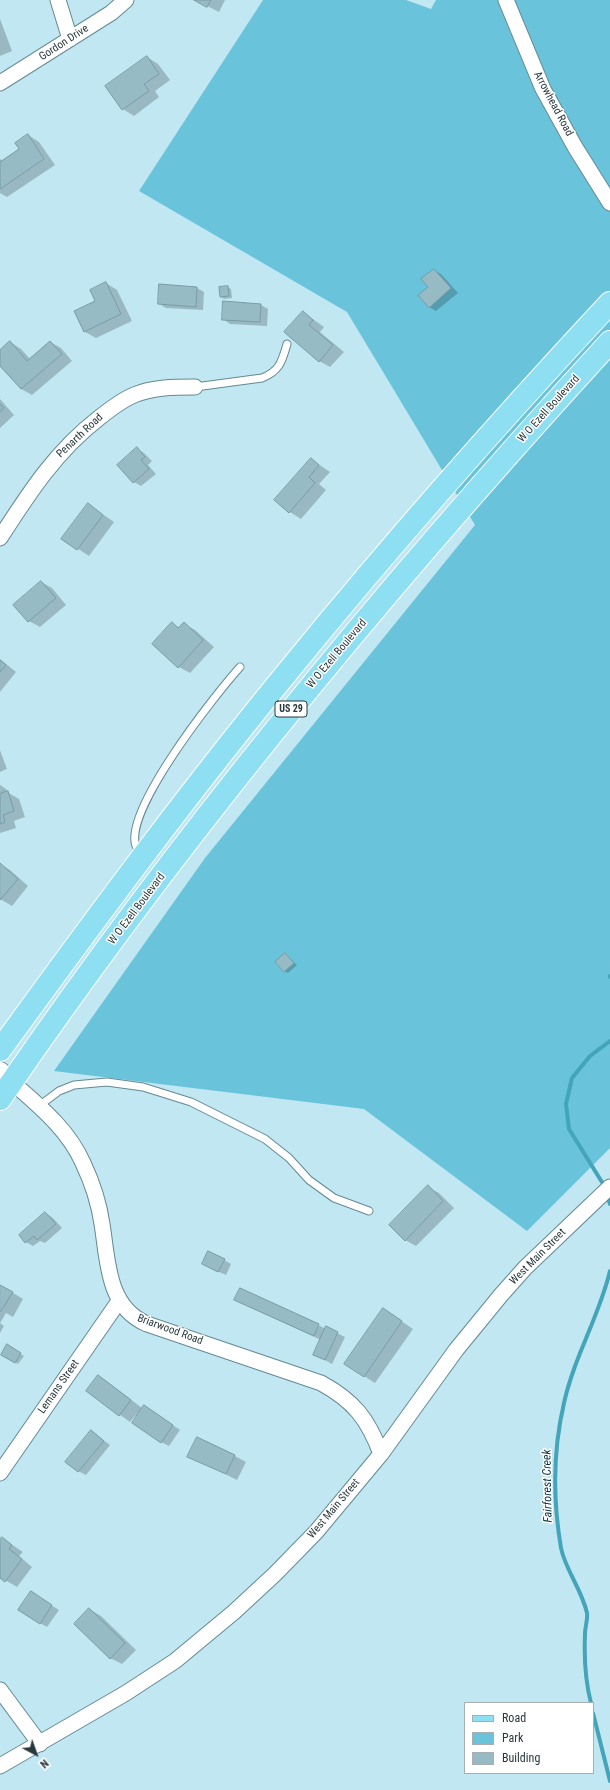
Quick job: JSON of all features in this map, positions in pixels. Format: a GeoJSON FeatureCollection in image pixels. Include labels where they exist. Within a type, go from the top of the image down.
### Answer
{"type":"FeatureCollection","features":[{"type":"Feature","properties":{"kind":"main road","name":"US 29"},"geometry":{"type":"LineString","coordinates":[[0,1050],[104,908],[225,750],[294,664],[421,513],[610,303]]}},
{"type":"Feature","properties":{"kind":"main road","name":"W O Ezell Boulevard"},"geometry":{"type":"LineString","coordinates":[[4,1084],[164,873],[334,657],[424,550],[610,342]]}},
{"type":"Feature","properties":{"kind":"main road"},"geometry":{"type":"LineString","coordinates":[[487,438],[507,456]]}},
{"type":"Feature","properties":{"kind":"main road"},"geometry":{"type":"LineString","coordinates":[[143,857],[164,873]]}},
{"type":"Feature","properties":{"kind":"street"},"geometry":{"type":"LineString","coordinates":[[58,0],[70,39]]}},
{"type":"Feature","properties":{"kind":"street","name":"Gordon Drive"},"geometry":{"type":"LineString","coordinates":[[0,84],[111,13],[126,0]]}},
{"type":"Feature","properties":{"kind":"street","name":"Arrowhead Road"},"geometry":{"type":"LineString","coordinates":[[506,0],[543,89],[572,141],[610,203]]}},
{"type":"Feature","properties":{"kind":"street","name":"Penarth Road"},"geometry":{"type":"LineString","coordinates":[[0,538],[47,468],[82,431],[107,411],[133,395],[149,390],[195,387]]}},
{"type":"Feature","properties":{"kind":"street","name":"Briarwood Road"},"geometry":{"type":"LineString","coordinates":[[4,1084],[39,1106],[62,1128],[73,1144],[91,1182],[102,1224],[107,1259],[119,1301],[131,1315],[147,1324],[321,1383],[338,1392],[353,1405],[366,1420],[374,1435],[381,1454]]}},
{"type":"Feature","properties":{"kind":"street","name":"West Main Street"},"geometry":{"type":"LineString","coordinates":[[0,1766],[40,1744],[175,1661],[234,1612],[275,1574],[316,1532],[381,1454],[451,1356],[478,1322],[525,1268],[610,1187]]}},
{"type":"Feature","properties":{"kind":"street","name":"Lemans Street"},"geometry":{"type":"LineString","coordinates":[[0,1473],[119,1301]]}},
{"type":"Feature","properties":{"kind":"street"},"geometry":{"type":"LineString","coordinates":[[0,1690],[40,1744]]}},
{"type":"Feature","properties":{"kind":"lane"},"geometry":{"type":"LineString","coordinates":[[195,387],[262,378],[272,374],[278,369],[287,344]]}},
{"type":"Feature","properties":{"kind":"lane"},"geometry":{"type":"LineString","coordinates":[[143,857],[136,846],[135,837],[140,814],[149,795],[170,760],[240,667]]}},
{"type":"Feature","properties":{"kind":"lane"},"geometry":{"type":"LineString","coordinates":[[39,1106],[58,1091],[74,1085],[107,1082],[150,1089],[191,1102],[265,1139],[289,1158],[309,1180],[334,1198],[369,1211]]}},
{"type":"Feature","properties":{"kind":"green space"},"geometry":{"type":"Polygon","coordinates":[[[263,0],[406,0],[431,9],[436,0],[610,0],[610,1148],[527,1231],[364,1109],[54,1071],[205,858],[475,525],[347,312],[139,191],[263,0]]]}},
{"type":"Feature","properties":{"kind":"building"},"geometry":{"type":"Polygon","coordinates":[[[194,0],[211,0],[207,7],[194,0]]]}},
{"type":"Feature","properties":{"kind":"building"},"geometry":{"type":"Polygon","coordinates":[[[147,56],[159,74],[144,84],[149,91],[122,110],[105,86],[147,56]]]}},
{"type":"Feature","properties":{"kind":"building"},"geometry":{"type":"Polygon","coordinates":[[[28,134],[44,159],[0,189],[0,162],[19,149],[15,143],[28,134]]]}},
{"type":"Feature","properties":{"kind":"building"},"geometry":{"type":"Polygon","coordinates":[[[434,269],[451,288],[429,308],[418,295],[428,287],[421,279],[434,269]]]}},
{"type":"Feature","properties":{"kind":"building"},"geometry":{"type":"Polygon","coordinates":[[[106,282],[121,314],[84,332],[74,311],[95,301],[90,290],[106,282]]]}},
{"type":"Feature","properties":{"kind":"building"},"geometry":{"type":"Polygon","coordinates":[[[159,284],[197,287],[196,307],[158,304],[159,284]]]}},
{"type":"Feature","properties":{"kind":"building"},"geometry":{"type":"Polygon","coordinates":[[[228,286],[229,296],[220,297],[219,287],[228,286]]]}},
{"type":"Feature","properties":{"kind":"building"},"geometry":{"type":"Polygon","coordinates":[[[223,301],[261,304],[260,322],[222,320],[223,301]]]}},
{"type":"Feature","properties":{"kind":"building"},"geometry":{"type":"Polygon","coordinates":[[[303,311],[313,320],[309,325],[333,345],[319,362],[284,332],[303,311]]]}},
{"type":"Feature","properties":{"kind":"building"},"geometry":{"type":"Polygon","coordinates":[[[10,341],[27,361],[50,341],[62,354],[21,389],[0,366],[0,350],[10,341]]]}},
{"type":"Feature","properties":{"kind":"building"},"geometry":{"type":"Polygon","coordinates":[[[0,404],[4,408],[0,412],[0,404]]]}},
{"type":"Feature","properties":{"kind":"building"},"geometry":{"type":"Polygon","coordinates":[[[137,447],[145,457],[141,460],[149,469],[133,483],[117,465],[137,447]]]}},
{"type":"Feature","properties":{"kind":"building"},"geometry":{"type":"Polygon","coordinates":[[[311,458],[319,465],[309,477],[315,483],[289,513],[274,500],[311,458]]]}},
{"type":"Feature","properties":{"kind":"building"},"geometry":{"type":"Polygon","coordinates":[[[88,503],[103,515],[77,550],[61,539],[88,503]]]}},
{"type":"Feature","properties":{"kind":"building"},"geometry":{"type":"Polygon","coordinates":[[[41,581],[56,598],[28,622],[13,605],[41,581]]]}},
{"type":"Feature","properties":{"kind":"building"},"geometry":{"type":"Polygon","coordinates":[[[172,622],[178,628],[184,622],[203,640],[178,668],[152,644],[172,622]]]}},
{"type":"Feature","properties":{"kind":"building"},"geometry":{"type":"Polygon","coordinates":[[[0,660],[6,665],[0,672],[0,660]]]}},
{"type":"Feature","properties":{"kind":"building"},"geometry":{"type":"Polygon","coordinates":[[[8,791],[14,811],[3,815],[5,822],[0,824],[0,794],[8,791]]]}},
{"type":"Feature","properties":{"kind":"building"},"geometry":{"type":"Polygon","coordinates":[[[0,863],[18,879],[0,900],[0,863]]]}},
{"type":"Feature","properties":{"kind":"building"},"geometry":{"type":"Polygon","coordinates":[[[285,953],[294,963],[284,972],[275,962],[285,953]]]}},
{"type":"Feature","properties":{"kind":"building"},"geometry":{"type":"Polygon","coordinates":[[[428,1185],[443,1201],[405,1241],[389,1225],[428,1185]]]}},
{"type":"Feature","properties":{"kind":"building"},"geometry":{"type":"Polygon","coordinates":[[[45,1212],[56,1224],[37,1240],[34,1236],[25,1243],[19,1235],[45,1212]]]}},
{"type":"Feature","properties":{"kind":"building"},"geometry":{"type":"Polygon","coordinates":[[[208,1251],[225,1259],[218,1272],[202,1264],[208,1251]]]}},
{"type":"Feature","properties":{"kind":"building"},"geometry":{"type":"Polygon","coordinates":[[[0,1285],[13,1292],[1,1311],[0,1311],[0,1285]]]}},
{"type":"Feature","properties":{"kind":"building"},"geometry":{"type":"Polygon","coordinates":[[[240,1288],[319,1324],[314,1336],[234,1300],[240,1288]]]}},
{"type":"Feature","properties":{"kind":"building"},"geometry":{"type":"Polygon","coordinates":[[[383,1308],[402,1321],[364,1377],[344,1364],[383,1308]]]}},
{"type":"Feature","properties":{"kind":"building"},"geometry":{"type":"Polygon","coordinates":[[[326,1326],[338,1332],[325,1360],[313,1355],[326,1326]]]}},
{"type":"Feature","properties":{"kind":"building"},"geometry":{"type":"Polygon","coordinates":[[[7,1344],[21,1353],[15,1363],[1,1355],[7,1344]]]}},
{"type":"Feature","properties":{"kind":"building"},"geometry":{"type":"Polygon","coordinates":[[[98,1375],[131,1400],[119,1416],[86,1391],[98,1375]]]}},
{"type":"Feature","properties":{"kind":"building"},"geometry":{"type":"Polygon","coordinates":[[[144,1405],[173,1425],[161,1443],[132,1423],[144,1405]]]}},
{"type":"Feature","properties":{"kind":"building"},"geometry":{"type":"Polygon","coordinates":[[[91,1430],[104,1441],[78,1472],[65,1462],[91,1430]]]}},
{"type":"Feature","properties":{"kind":"building"},"geometry":{"type":"Polygon","coordinates":[[[197,1437],[235,1455],[226,1474],[187,1457],[197,1437]]]}},
{"type":"Feature","properties":{"kind":"building"},"geometry":{"type":"Polygon","coordinates":[[[2,1537],[12,1545],[9,1549],[22,1559],[5,1582],[0,1578],[0,1539],[2,1537]]]}},
{"type":"Feature","properties":{"kind":"building"},"geometry":{"type":"Polygon","coordinates":[[[31,1591],[52,1605],[40,1624],[18,1610],[31,1591]]]}},
{"type":"Feature","properties":{"kind":"building"},"geometry":{"type":"Polygon","coordinates":[[[89,1608],[125,1643],[110,1659],[74,1624],[89,1608]]]}},
{"type":"Feature","properties":{"kind":"waterway","name":"Fairforest Creek"},"geometry":{"type":"LineString","coordinates":[[605,1187],[569,1129],[566,1104],[572,1078],[590,1056],[610,1041]]}},
{"type":"Feature","properties":{"kind":"waterway","name":"Fairforest Creek"},"geometry":{"type":"LineString","coordinates":[[608,1198],[610,1204]]}},
{"type":"Feature","properties":{"kind":"waterway","name":"Fairforest Creek"},"geometry":{"type":"LineString","coordinates":[[591,1702],[587,1686],[585,1660],[587,1613],[585,1604],[566,1564],[561,1548],[558,1530],[555,1476],[560,1421],[568,1386],[600,1305],[610,1271]]}},
{"type":"Feature","properties":{"kind":"waterway","name":"Fairforest Creek"},"geometry":{"type":"LineString","coordinates":[[594,1717],[610,1781]]}}]}
